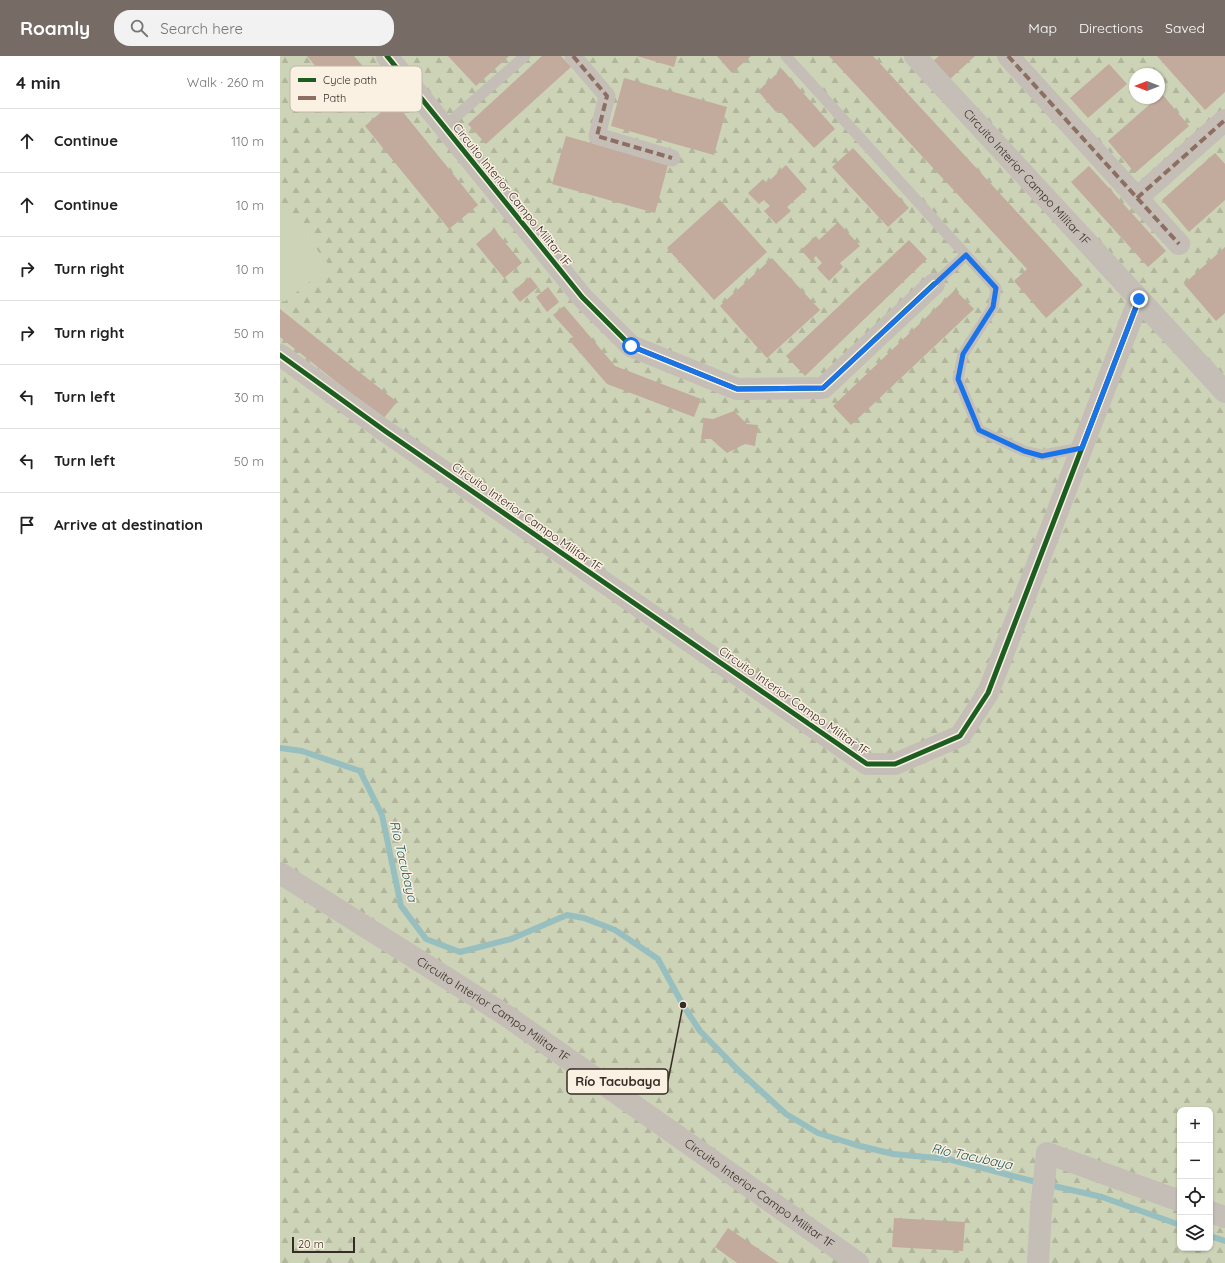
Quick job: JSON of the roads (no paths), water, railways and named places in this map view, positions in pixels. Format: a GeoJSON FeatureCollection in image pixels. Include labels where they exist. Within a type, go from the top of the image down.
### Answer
{"type":"FeatureCollection","features":[{"type":"Feature","properties":{"kind":"street","name":"Circuito Interior Campo Militar 1F"},"geometry":{"type":"LineString","coordinates":[[387,56],[395,66]]}},
{"type":"Feature","properties":{"kind":"street"},"geometry":{"type":"LineString","coordinates":[[573,56],[607,96],[597,136],[672,158]]}},
{"type":"Feature","properties":{"kind":"street","name":"Circuito Interior Campo Militar 1F"},"geometry":{"type":"LineString","coordinates":[[915,56],[1225,392]]}},
{"type":"Feature","properties":{"kind":"street"},"geometry":{"type":"LineString","coordinates":[[1008,56],[1179,244]]}},
{"type":"Feature","properties":{"kind":"street","name":"Circuito Interior Campo Militar 1F"},"geometry":{"type":"LineString","coordinates":[[422,100],[582,297],[631,346],[737,389],[823,388],[934,284]]}},
{"type":"Feature","properties":{"kind":"street"},"geometry":{"type":"LineString","coordinates":[[1137,198],[1225,120]]}},
{"type":"Feature","properties":{"kind":"street","name":"Circuito Interior Campo Militar 1F"},"geometry":{"type":"LineString","coordinates":[[280,355],[385,431],[867,764],[895,764],[960,736],[988,693],[1139,299]]}},
{"type":"Feature","properties":{"kind":"street","name":"Circuito Interior Campo Militar 1F"},"geometry":{"type":"LineString","coordinates":[[280,872],[507,1016],[858,1263]]}},
{"type":"Feature","properties":{"kind":"street"},"geometry":{"type":"LineString","coordinates":[[1038,1263],[1041,1210],[1047,1153],[1177,1200]]}},
{"type":"Feature","properties":{"kind":"street"},"geometry":{"type":"LineString","coordinates":[[1213,1213],[1225,1217]]}},
{"type":"Feature","properties":{"kind":"lane"},"geometry":{"type":"LineString","coordinates":[[444,127],[525,56]]}},
{"type":"Feature","properties":{"kind":"lane"},"geometry":{"type":"LineString","coordinates":[[786,56],[996,288],[993,307],[963,354],[958,379],[979,430],[1024,451],[1042,456],[1082,448]]}},
{"type":"Feature","properties":{"kind":"lane"},"geometry":{"type":"LineString","coordinates":[[934,284],[966,255]]}},
{"type":"Feature","properties":{"kind":"waterway","name":"Río Tacubaya"},"geometry":{"type":"LineString","coordinates":[[280,748],[302,751],[360,771],[382,815],[401,906],[426,939],[460,952],[511,939],[567,915],[584,918],[615,930],[658,959],[683,1005],[700,1031],[739,1071],[786,1114],[818,1133],[856,1145],[893,1154],[948,1159],[1036,1182],[1102,1197],[1177,1224]]}},
{"type":"Feature","properties":{"kind":"waterway","name":"Río Tacubaya"},"geometry":{"type":"LineString","coordinates":[[1213,1237],[1225,1241]]}},
{"type":"Feature","properties":{"kind":"place","name":"Río Tacubaya"},"geometry":{"type":"Point","coordinates":[683,1005]}}]}
